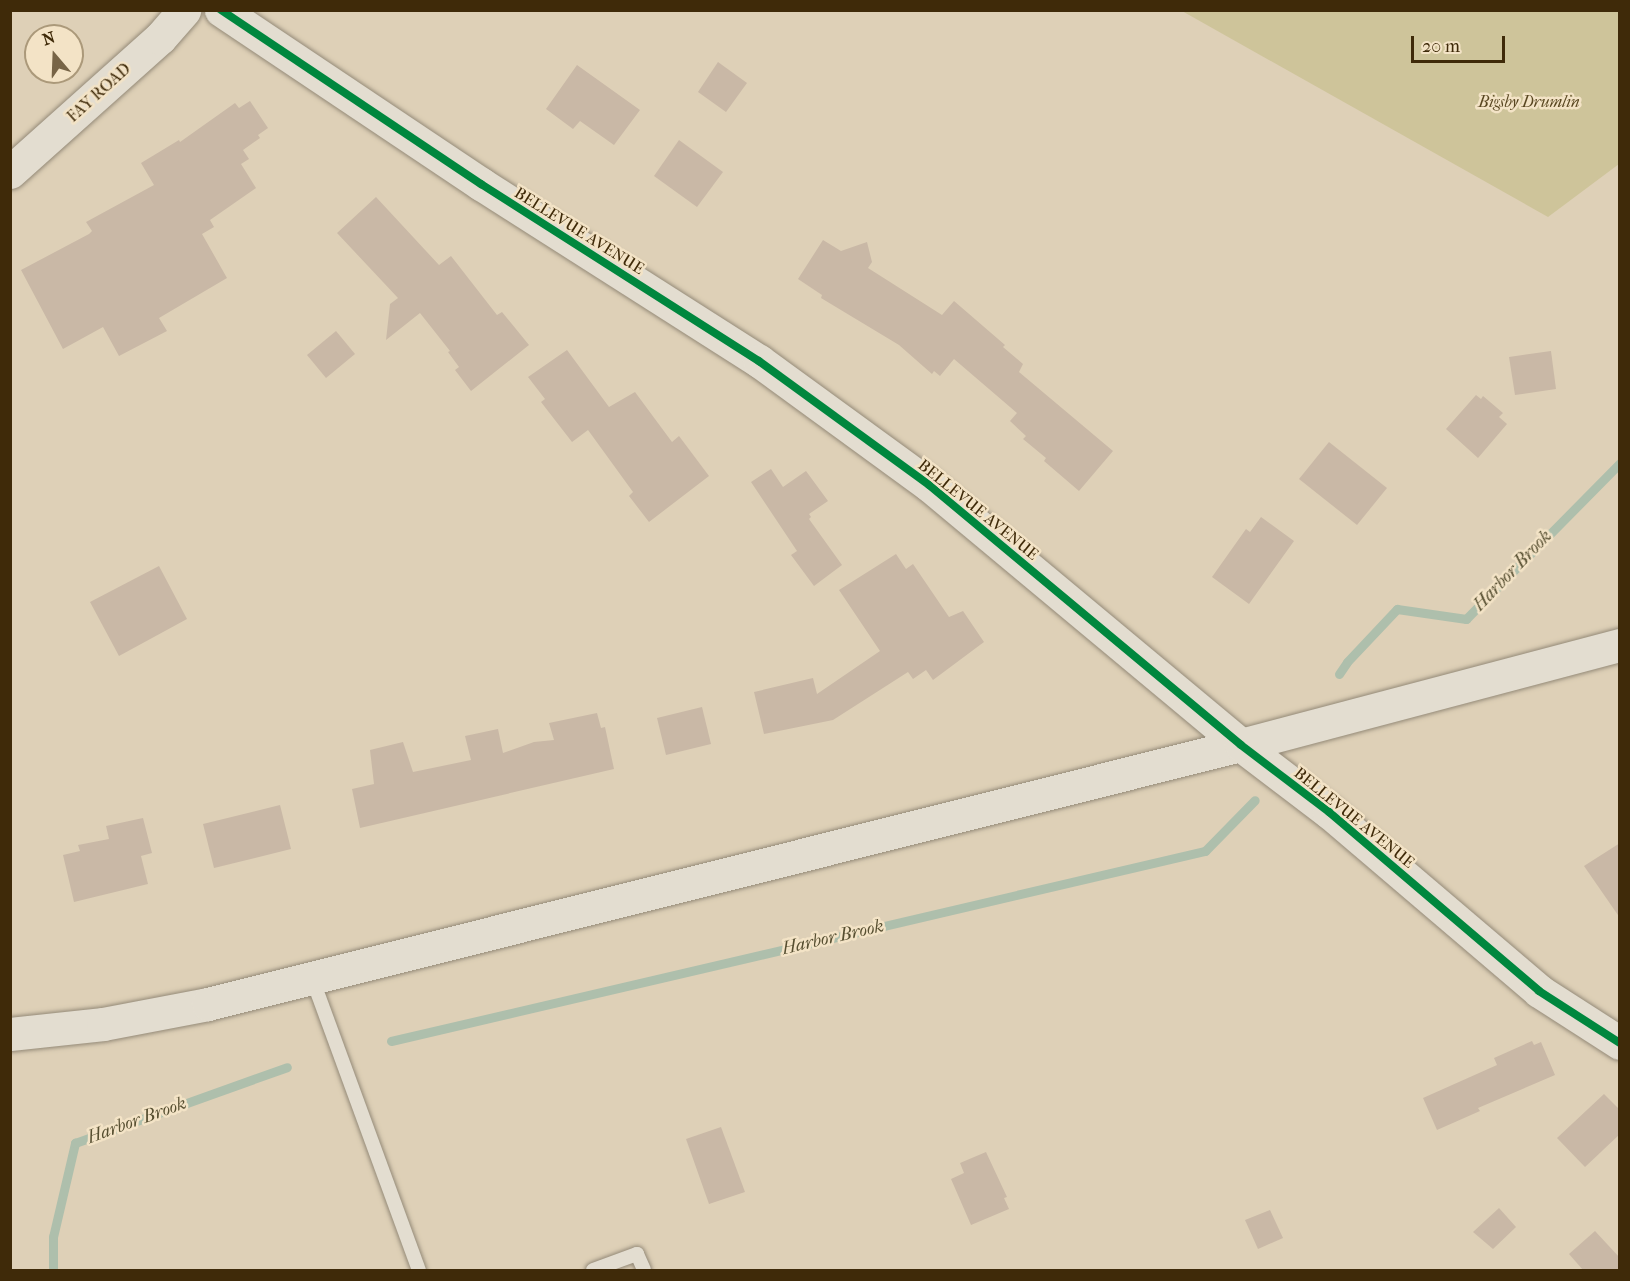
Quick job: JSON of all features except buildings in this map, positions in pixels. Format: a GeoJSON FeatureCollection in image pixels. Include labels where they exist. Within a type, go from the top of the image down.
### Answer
{"type":"FeatureCollection","features":[{"type":"Feature","properties":{"kind":"street","name":"FAY ROAD"},"geometry":{"type":"LineString","coordinates":[[10,172],[160,38],[184,10]]}},
{"type":"Feature","properties":{"kind":"street","name":"BELLEVUE AVENUE"},"geometry":{"type":"LineString","coordinates":[[221,10],[481,184],[759,361],[928,485],[1241,745],[1329,812],[1539,990],[1620,1043]]}},
{"type":"Feature","properties":{"kind":"street"},"geometry":{"type":"LineString","coordinates":[[10,1034],[103,1024],[208,1004],[1241,745],[1620,645]]}},
{"type":"Feature","properties":{"kind":"lane"},"geometry":{"type":"LineString","coordinates":[[312,978],[419,1270]]}},
{"type":"Feature","properties":{"kind":"lane"},"geometry":{"type":"LineString","coordinates":[[593,1270],[637,1254],[644,1270]]}},
{"type":"Feature","properties":{"kind":"green space","name":"Bigsby Drumlin"},"geometry":{"type":"Polygon","coordinates":[[[1182,11],[1619,11],[1619,164],[1548,217],[1182,11]]]}},
{"type":"Feature","properties":{"kind":"waterway","name":"Harbor Brook"},"geometry":{"type":"LineString","coordinates":[[1339,674],[1347,662],[1397,609],[1466,619],[1620,463]]}},
{"type":"Feature","properties":{"kind":"waterway","name":"Harbor Brook"},"geometry":{"type":"LineString","coordinates":[[391,1041],[1205,851],[1255,800]]}},
{"type":"Feature","properties":{"kind":"waterway","name":"Harbor Brook"},"geometry":{"type":"LineString","coordinates":[[53,1270],[53,1237],[75,1143],[287,1067]]}},
{"type":"Feature","properties":{"kind":"cycle path"},"geometry":{"type":"LineString","coordinates":[[221,10],[481,184],[759,361],[929,485],[1241,745],[1329,812],[1539,991],[1620,1043]]}}]}
